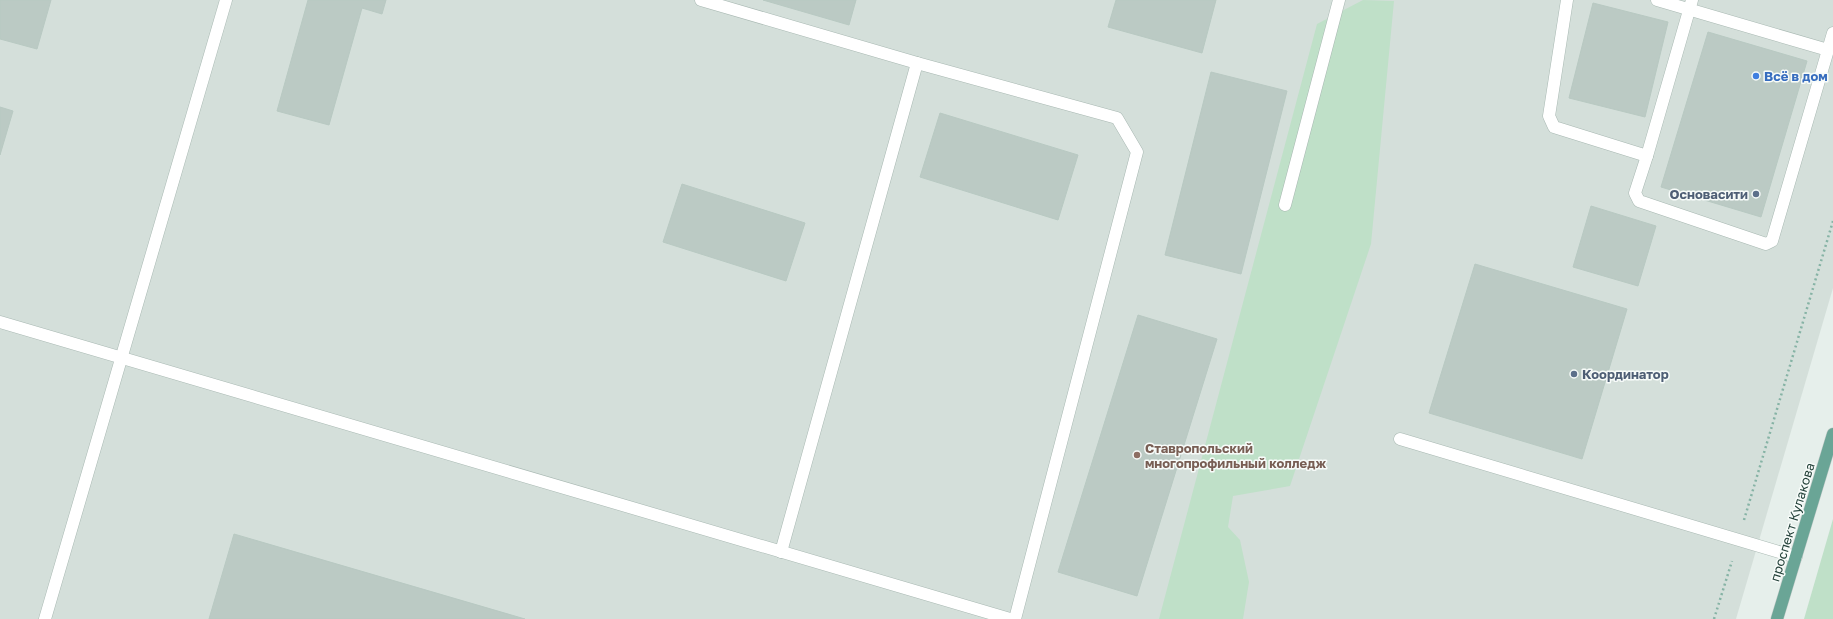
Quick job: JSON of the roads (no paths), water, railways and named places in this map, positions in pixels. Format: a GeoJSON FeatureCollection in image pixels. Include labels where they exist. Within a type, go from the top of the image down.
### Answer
{"type":"FeatureCollection","features":[{"type":"Feature","properties":{"kind":"main road","name":"проспект Кулакова"},"geometry":{"type":"LineString","coordinates":[[1777,619],[1833,434]]}},
{"type":"Feature","properties":{"kind":"lane"},"geometry":{"type":"LineString","coordinates":[[45,619],[226,0]]}},
{"type":"Feature","properties":{"kind":"lane"},"geometry":{"type":"LineString","coordinates":[[702,0],[917,63],[1117,118],[1137,152],[1015,619]]}},
{"type":"Feature","properties":{"kind":"lane"},"geometry":{"type":"LineString","coordinates":[[1285,205],[1340,0]]}},
{"type":"Feature","properties":{"kind":"lane"},"geometry":{"type":"LineString","coordinates":[[1567,0],[1549,116],[1554,127],[1647,156]]}},
{"type":"Feature","properties":{"kind":"lane"},"geometry":{"type":"LineString","coordinates":[[1657,0],[1691,5],[1828,50]]}},
{"type":"Feature","properties":{"kind":"lane"},"geometry":{"type":"LineString","coordinates":[[1691,5],[1635,193],[1639,201],[1766,244],[1772,241],[1833,33]]}},
{"type":"Feature","properties":{"kind":"lane"},"geometry":{"type":"LineString","coordinates":[[781,552],[917,63]]}},
{"type":"Feature","properties":{"kind":"lane"},"geometry":{"type":"LineString","coordinates":[[0,322],[1010,619]]}},
{"type":"Feature","properties":{"kind":"lane"},"geometry":{"type":"LineString","coordinates":[[1400,439],[1796,557]]}},
{"type":"Feature","properties":{"kind":"place","name":"Всё в дом"},"geometry":{"type":"Point","coordinates":[1756,76]}},
{"type":"Feature","properties":{"kind":"place","name":"Основасити"},"geometry":{"type":"Point","coordinates":[1756,194]}},
{"type":"Feature","properties":{"kind":"place","name":"Координатор"},"geometry":{"type":"Point","coordinates":[1574,374]}},
{"type":"Feature","properties":{"kind":"place","name":"Ставропольский многопрофильный колледж"},"geometry":{"type":"Point","coordinates":[1137,455]}}]}
